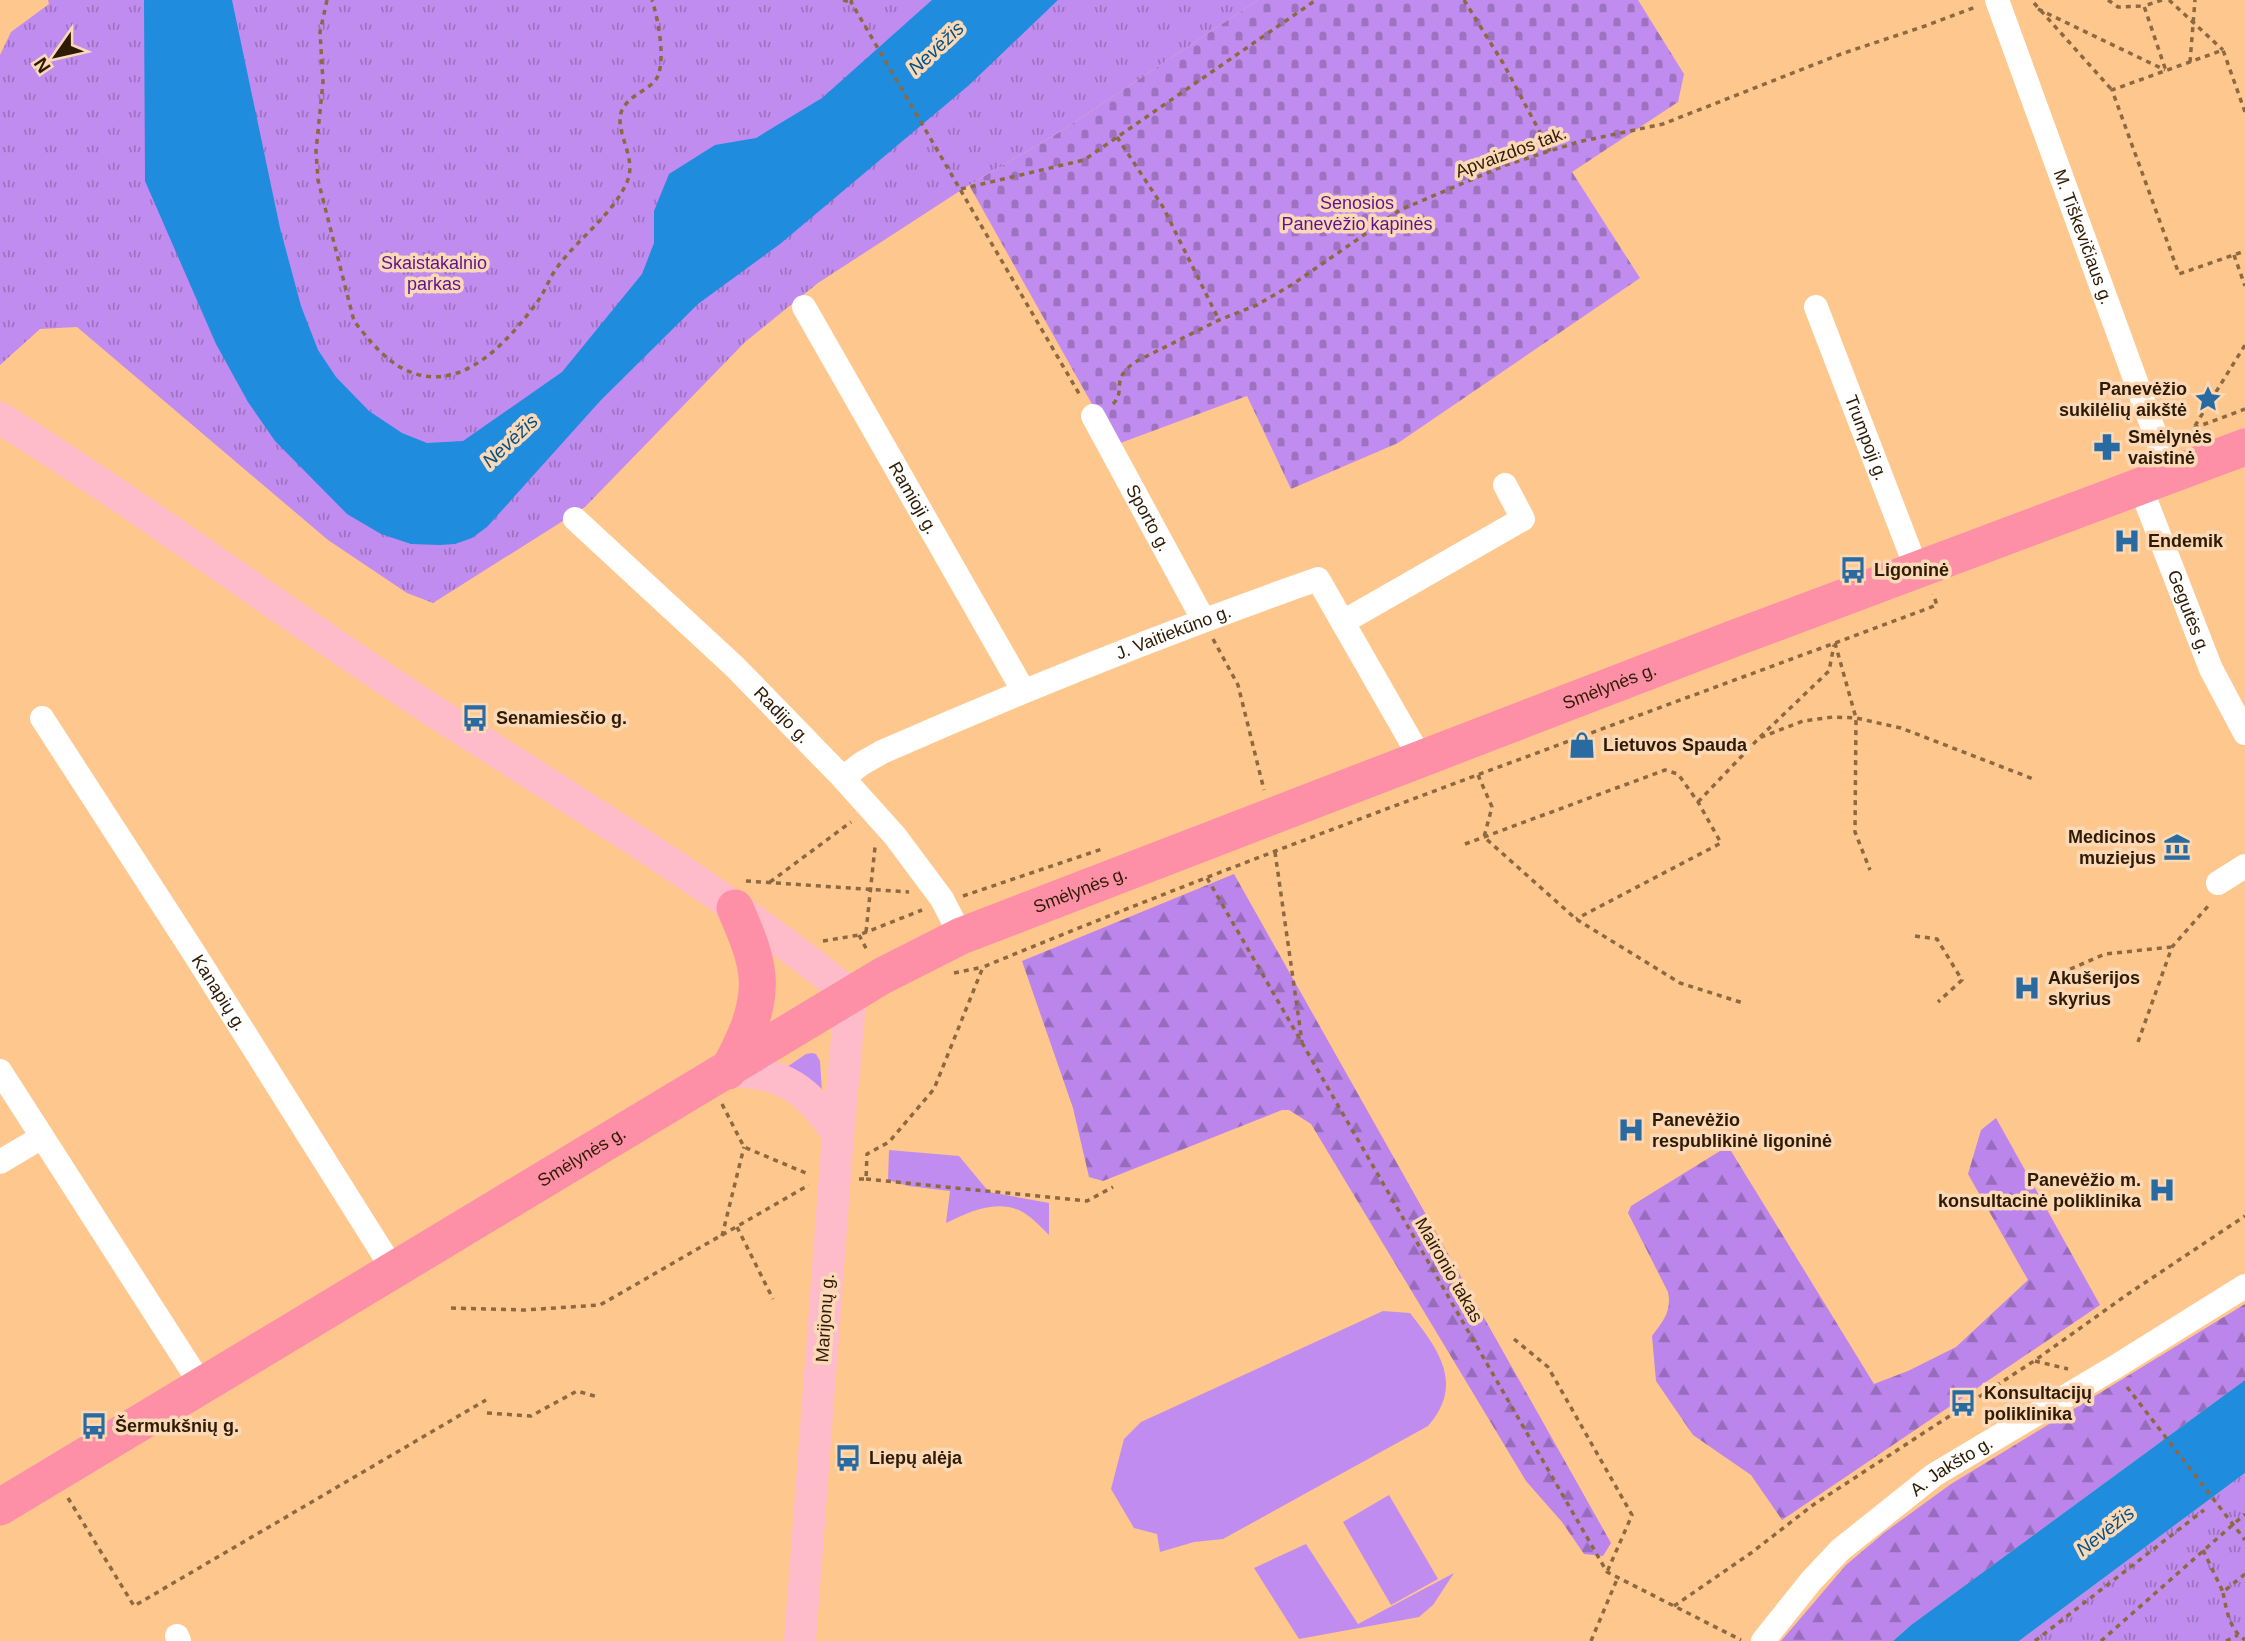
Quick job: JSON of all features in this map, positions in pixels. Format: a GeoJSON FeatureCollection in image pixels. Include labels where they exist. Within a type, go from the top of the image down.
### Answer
{"type":"FeatureCollection","features":[{"type":"Feature","properties":{"kind":"highway","name":"Smėlynės g."},"geometry":{"type":"LineString","coordinates":[[0,1507],[851,995],[961,936],[1198,864],[1272,835],[1421,759],[2245,447]]}},
{"type":"Feature","properties":{"kind":"highway"},"geometry":{"type":"LineString","coordinates":[[718,1077],[742,1044],[754,1010],[757,977],[736,894]]}},
{"type":"Feature","properties":{"kind":"main road"},"geometry":{"type":"LineString","coordinates":[[0,418],[435,712],[736,894],[803,956],[851,995]]}},
{"type":"Feature","properties":{"kind":"main road","name":"Marijonų g."},"geometry":{"type":"LineString","coordinates":[[800,1641],[851,1178],[838,1135],[851,995]]}},
{"type":"Feature","properties":{"kind":"main road"},"geometry":{"type":"LineString","coordinates":[[718,1077],[750,1071],[775,1078],[798,1089],[822,1112],[838,1135]]}},
{"type":"Feature","properties":{"kind":"street","name":"M. Tiškevičiaus g."},"geometry":{"type":"LineString","coordinates":[[1989,2],[2155,480]]}},
{"type":"Feature","properties":{"kind":"street","name":"Ramioji g."},"geometry":{"type":"LineString","coordinates":[[804,307],[1023,690]]}},
{"type":"Feature","properties":{"kind":"street","name":"Trumpoji g."},"geometry":{"type":"LineString","coordinates":[[1816,307],[1925,567]]}},
{"type":"Feature","properties":{"kind":"street","name":"Sporto g."},"geometry":{"type":"LineString","coordinates":[[1093,416],[1203,619]]}},
{"type":"Feature","properties":{"kind":"street","name":"Gegutės g."},"geometry":{"type":"LineString","coordinates":[[2155,480],[2211,669],[2245,733]]}},
{"type":"Feature","properties":{"kind":"street"},"geometry":{"type":"LineString","coordinates":[[1343,622],[1523,519],[1505,485]]}},
{"type":"Feature","properties":{"kind":"street","name":"Radijo g."},"geometry":{"type":"LineString","coordinates":[[575,519],[735,667],[843,778],[939,895],[961,936]]}},
{"type":"Feature","properties":{"kind":"street","name":"J. Vaitiekūno g."},"geometry":{"type":"LineString","coordinates":[[843,778],[882,752],[1023,690],[1203,619],[1318,579],[1421,759]]}},
{"type":"Feature","properties":{"kind":"street","name":"Kanapių g."},"geometry":{"type":"LineString","coordinates":[[42,718],[202,965],[394,1271]]}},
{"type":"Feature","properties":{"kind":"street"},"geometry":{"type":"LineString","coordinates":[[2218,883],[2245,866]]}},
{"type":"Feature","properties":{"kind":"street"},"geometry":{"type":"LineString","coordinates":[[0,1071],[202,1386]]}},
{"type":"Feature","properties":{"kind":"street"},"geometry":{"type":"LineString","coordinates":[[0,1162],[42,1137]]}},
{"type":"Feature","properties":{"kind":"street","name":"A. Jakšto g."},"geometry":{"type":"LineString","coordinates":[[1763,1641],[1811,1581],[1840,1550],[1934,1475],[2245,1286]]}},
{"type":"Feature","properties":{"kind":"path"},"geometry":{"type":"LineString","coordinates":[[327,0],[320,32],[323,82],[316,151],[318,180],[354,321],[368,339],[394,363],[409,372],[442,376],[468,369],[502,346],[539,299],[556,269],[616,200],[628,181],[629,155],[620,124],[621,112],[636,94],[656,80],[661,68],[657,16],[652,0]]}},
{"type":"Feature","properties":{"kind":"path"},"geometry":{"type":"LineString","coordinates":[[843,0],[851,1],[1093,416]]}},
{"type":"Feature","properties":{"kind":"path"},"geometry":{"type":"LineString","coordinates":[[961,189],[1084,160],[1315,0]]}},
{"type":"Feature","properties":{"kind":"path"},"geometry":{"type":"LineString","coordinates":[[1464,0],[1503,63],[1550,151]]}},
{"type":"Feature","properties":{"kind":"path"},"geometry":{"type":"LineString","coordinates":[[2108,0],[2118,7],[2144,6],[2162,0]]}},
{"type":"Feature","properties":{"kind":"path"},"geometry":{"type":"LineString","coordinates":[[2169,0],[2222,50],[2245,112]]}},
{"type":"Feature","properties":{"kind":"path"},"geometry":{"type":"LineString","coordinates":[[2190,62],[2195,0]]}},
{"type":"Feature","properties":{"kind":"path","name":"Apvaizdos tak."},"geometry":{"type":"LineString","coordinates":[[1093,416],[1115,403],[1118,398],[1119,377],[1135,362],[1219,320],[1257,305],[1293,284],[1400,210],[1506,165],[1578,142],[1663,124],[1804,68],[1989,2]]}},
{"type":"Feature","properties":{"kind":"path"},"geometry":{"type":"LineString","coordinates":[[2034,3],[2112,90],[2179,274],[2245,251]]}},
{"type":"Feature","properties":{"kind":"path"},"geometry":{"type":"LineString","coordinates":[[2144,6],[2166,71]]}},
{"type":"Feature","properties":{"kind":"path"},"geometry":{"type":"LineString","coordinates":[[2038,9],[2166,71]]}},
{"type":"Feature","properties":{"kind":"path"},"geometry":{"type":"LineString","coordinates":[[2112,90],[2222,50]]}},
{"type":"Feature","properties":{"kind":"path"},"geometry":{"type":"LineString","coordinates":[[1117,137],[1163,206],[1219,320]]}},
{"type":"Feature","properties":{"kind":"path"},"geometry":{"type":"LineString","coordinates":[[2234,255],[2245,286]]}},
{"type":"Feature","properties":{"kind":"path"},"geometry":{"type":"LineString","coordinates":[[2193,429],[2245,345]]}},
{"type":"Feature","properties":{"kind":"path"},"geometry":{"type":"LineString","coordinates":[[2193,429],[2245,409]]}},
{"type":"Feature","properties":{"kind":"path"},"geometry":{"type":"LineString","coordinates":[[2193,429],[2197,441]]}},
{"type":"Feature","properties":{"kind":"path"},"geometry":{"type":"LineString","coordinates":[[1113,1187],[1087,1201],[851,1178],[867,1154],[890,1142],[934,1088],[983,967],[1198,864],[1272,835],[1478,775],[1937,605],[1932,594],[1943,590],[1925,567]]}},
{"type":"Feature","properties":{"kind":"path"},"geometry":{"type":"LineString","coordinates":[[1203,619],[1238,685],[1272,835],[1303,1044]]}},
{"type":"Feature","properties":{"kind":"path"},"geometry":{"type":"LineString","coordinates":[[1835,643],[1856,718],[1856,832],[1870,870]]}},
{"type":"Feature","properties":{"kind":"path"},"geometry":{"type":"LineString","coordinates":[[1698,802],[1759,738],[1829,671],[1835,643]]}},
{"type":"Feature","properties":{"kind":"path"},"geometry":{"type":"LineString","coordinates":[[1759,738],[1803,721],[1833,717],[1856,718],[1901,728],[2036,780]]}},
{"type":"Feature","properties":{"kind":"path"},"geometry":{"type":"LineString","coordinates":[[1465,844],[1665,770],[1678,774],[1698,802],[1721,843],[1576,919]]}},
{"type":"Feature","properties":{"kind":"path"},"geometry":{"type":"LineString","coordinates":[[1478,775],[1492,807],[1484,837]]}},
{"type":"Feature","properties":{"kind":"path"},"geometry":{"type":"LineString","coordinates":[[736,894],[769,882],[874,813]]}},
{"type":"Feature","properties":{"kind":"path"},"geometry":{"type":"LineString","coordinates":[[866,932],[871,889],[874,813]]}},
{"type":"Feature","properties":{"kind":"path"},"geometry":{"type":"LineString","coordinates":[[1484,837],[1576,919],[1680,983],[1743,1003]]}},
{"type":"Feature","properties":{"kind":"path","name":"Maironio takas"},"geometry":{"type":"LineString","coordinates":[[1198,864],[1607,1572]]}},
{"type":"Feature","properties":{"kind":"path"},"geometry":{"type":"LineString","coordinates":[[769,882],[939,895]]}},
{"type":"Feature","properties":{"kind":"path"},"geometry":{"type":"LineString","coordinates":[[2138,1042],[2172,947],[2219,893],[2218,883]]}},
{"type":"Feature","properties":{"kind":"path"},"geometry":{"type":"LineString","coordinates":[[1914,936],[1937,939],[1962,980],[1938,1002]]}},
{"type":"Feature","properties":{"kind":"path"},"geometry":{"type":"LineString","coordinates":[[2062,973],[2105,954],[2172,947]]}},
{"type":"Feature","properties":{"kind":"path"},"geometry":{"type":"LineString","coordinates":[[718,1077],[723,1105],[744,1147],[722,1236]]}},
{"type":"Feature","properties":{"kind":"path"},"geometry":{"type":"LineString","coordinates":[[451,1308],[525,1310],[600,1305],[820,1179],[744,1147]]}},
{"type":"Feature","properties":{"kind":"path"},"geometry":{"type":"LineString","coordinates":[[1674,1606],[1813,1505],[2034,1361],[2245,1216]]}},
{"type":"Feature","properties":{"kind":"path"},"geometry":{"type":"LineString","coordinates":[[737,1227],[773,1298]]}},
{"type":"Feature","properties":{"kind":"path"},"geometry":{"type":"LineString","coordinates":[[1514,1339],[1548,1367],[1632,1515],[1607,1572],[1744,1641]]}},
{"type":"Feature","properties":{"kind":"path"},"geometry":{"type":"LineString","coordinates":[[487,1413],[531,1416],[577,1391],[598,1397]]}},
{"type":"Feature","properties":{"kind":"path"},"geometry":{"type":"LineString","coordinates":[[2132,1394],[2245,1540]]}},
{"type":"Feature","properties":{"kind":"path"},"geometry":{"type":"LineString","coordinates":[[54,1475],[134,1606],[486,1400]]}},
{"type":"Feature","properties":{"kind":"path"},"geometry":{"type":"LineString","coordinates":[[2035,1641],[2204,1510]]}},
{"type":"Feature","properties":{"kind":"path"},"geometry":{"type":"LineString","coordinates":[[2101,1641],[2245,1514]]}},
{"type":"Feature","properties":{"kind":"path"},"geometry":{"type":"LineString","coordinates":[[2203,1550],[2223,1592],[2229,1619],[2238,1635],[2245,1640]]}},
{"type":"Feature","properties":{"kind":"path"},"geometry":{"type":"LineString","coordinates":[[2223,1592],[2245,1574]]}},
{"type":"Feature","properties":{"kind":"path"},"geometry":{"type":"LineString","coordinates":[[1591,1641],[1618,1577]]}},
{"type":"Feature","properties":{"kind":"path"},"geometry":{"type":"LineString","coordinates":[[2225,1641],[2238,1635]]}},
{"type":"Feature","properties":{"kind":"path"},"geometry":{"type":"LineString","coordinates":[[2236,1641],[2238,1635]]}},
{"type":"Feature","properties":{"kind":"green space","name":"Skaistakalnio parkas"},"geometry":{"type":"Polygon","coordinates":[[[48,0],[1258,0],[1058,133],[969,185],[818,283],[745,342],[585,507],[433,603],[407,593],[328,540],[77,327],[40,329],[0,365],[0,55],[11,32],[49,4],[48,0]]]}},
{"type":"Feature","properties":{"kind":"green space","name":"Senosios Panevėžio kapinės"},"geometry":{"type":"Polygon","coordinates":[[[1258,0],[1638,0],[1684,74],[1678,102],[1572,172],[1640,278],[1398,443],[1291,489],[1247,396],[1115,445],[969,185],[1058,133],[1258,0]]]}},
{"type":"Feature","properties":{"kind":"green space"},"geometry":{"type":"Polygon","coordinates":[[[1234,874],[1611,1543],[1603,1556],[1584,1554],[1562,1522],[1526,1481],[1311,1124],[1289,1110],[1282,1110],[1103,1181],[1089,1177],[1073,1108],[1022,961],[1234,874]]]}},
{"type":"Feature","properties":{"kind":"green space"},"geometry":{"type":"Polygon","coordinates":[[[806,1054],[816,1054],[820,1061],[822,1092],[784,1069],[806,1054]]]}},
{"type":"Feature","properties":{"kind":"green space"},"geometry":{"type":"Polygon","coordinates":[[[1996,1118],[2100,1305],[1782,1520],[1751,1475],[1693,1435],[1656,1381],[1652,1336],[1668,1311],[1668,1292],[1628,1213],[1631,1206],[1720,1151],[1731,1151],[1874,1384],[1908,1371],[1956,1347],[2028,1280],[1968,1174],[1981,1130],[1996,1118]]]}},
{"type":"Feature","properties":{"kind":"green space"},"geometry":{"type":"Polygon","coordinates":[[[889,1150],[959,1156],[989,1192],[1049,1203],[1049,1235],[1027,1215],[1009,1207],[981,1209],[946,1223],[950,1191],[908,1186],[888,1180],[889,1150]]]}},
{"type":"Feature","properties":{"kind":"green space"},"geometry":{"type":"Polygon","coordinates":[[[2245,1304],[2245,1380],[1911,1625],[1893,1641],[1781,1641],[1846,1565],[1885,1532],[1951,1484],[2245,1304]]]}},
{"type":"Feature","properties":{"kind":"green space"},"geometry":{"type":"Polygon","coordinates":[[[1383,1311],[1410,1313],[1438,1354],[1446,1381],[1445,1396],[1439,1411],[1428,1426],[1223,1539],[1194,1542],[1160,1552],[1157,1534],[1134,1528],[1111,1489],[1124,1439],[1141,1422],[1383,1311]]]}},
{"type":"Feature","properties":{"kind":"green space"},"geometry":{"type":"Polygon","coordinates":[[[2245,1473],[2245,1641],[2019,1641],[2245,1473]]]}},
{"type":"Feature","properties":{"kind":"green space"},"geometry":{"type":"Polygon","coordinates":[[[1389,1495],[1438,1579],[1391,1605],[1343,1522],[1389,1495]]]}},
{"type":"Feature","properties":{"kind":"green space"},"geometry":{"type":"Polygon","coordinates":[[[1306,1544],[1358,1624],[1454,1573],[1433,1605],[1419,1617],[1299,1639],[1254,1568],[1306,1544]]]}},
{"type":"Feature","properties":{"kind":"water","name":"Nevėžis"},"geometry":{"type":"Polygon","coordinates":[[[144,0],[232,0],[280,228],[301,306],[318,350],[336,377],[369,411],[402,433],[427,443],[463,441],[562,372],[642,274],[654,243],[654,211],[669,174],[715,145],[756,138],[822,98],[932,0],[1058,0],[968,86],[780,244],[698,304],[601,400],[487,527],[472,538],[455,544],[440,545],[411,544],[381,534],[347,514],[275,441],[248,402],[216,344],[145,181],[144,0]]]}},
{"type":"Feature","properties":{"kind":"water","name":"Nevėžis"},"geometry":{"type":"Polygon","coordinates":[[[2245,1380],[2245,1473],[2019,1641],[1893,1641],[1911,1625],[2245,1380]]]}},
{"type":"Feature","properties":{"kind":"place","name":"Panevėžio sukilėlių aikštė"},"geometry":{"type":"Point","coordinates":[2208,399]}},
{"type":"Feature","properties":{"kind":"place","name":"Smėlynės vaistinė"},"geometry":{"type":"Point","coordinates":[2107,447]}},
{"type":"Feature","properties":{"kind":"place","name":"Endemik"},"geometry":{"type":"Point","coordinates":[2127,541]}},
{"type":"Feature","properties":{"kind":"place","name":"Ligoninė"},"geometry":{"type":"Point","coordinates":[1853,570]}},
{"type":"Feature","properties":{"kind":"place","name":"Senamiesčio g."},"geometry":{"type":"Point","coordinates":[475,718]}},
{"type":"Feature","properties":{"kind":"place","name":"Lietuvos Spauda"},"geometry":{"type":"Point","coordinates":[1582,745]}},
{"type":"Feature","properties":{"kind":"place","name":"Medicinos muziejus"},"geometry":{"type":"Point","coordinates":[2177,847]}},
{"type":"Feature","properties":{"kind":"place","name":"Akušerijos skyrius"},"geometry":{"type":"Point","coordinates":[2027,988]}},
{"type":"Feature","properties":{"kind":"place","name":"Panevėžio respublikinė ligoninė"},"geometry":{"type":"Point","coordinates":[1631,1130]}},
{"type":"Feature","properties":{"kind":"place","name":"Panevėžio m. konsultacinė poliklinika"},"geometry":{"type":"Point","coordinates":[2162,1190]}},
{"type":"Feature","properties":{"kind":"place","name":"Konsultacijų poliklinika"},"geometry":{"type":"Point","coordinates":[1963,1403]}},
{"type":"Feature","properties":{"kind":"place","name":"Šermukšnių g."},"geometry":{"type":"Point","coordinates":[94,1426]}},
{"type":"Feature","properties":{"kind":"place","name":"Liepų alėja"},"geometry":{"type":"Point","coordinates":[848,1458]}}]}
